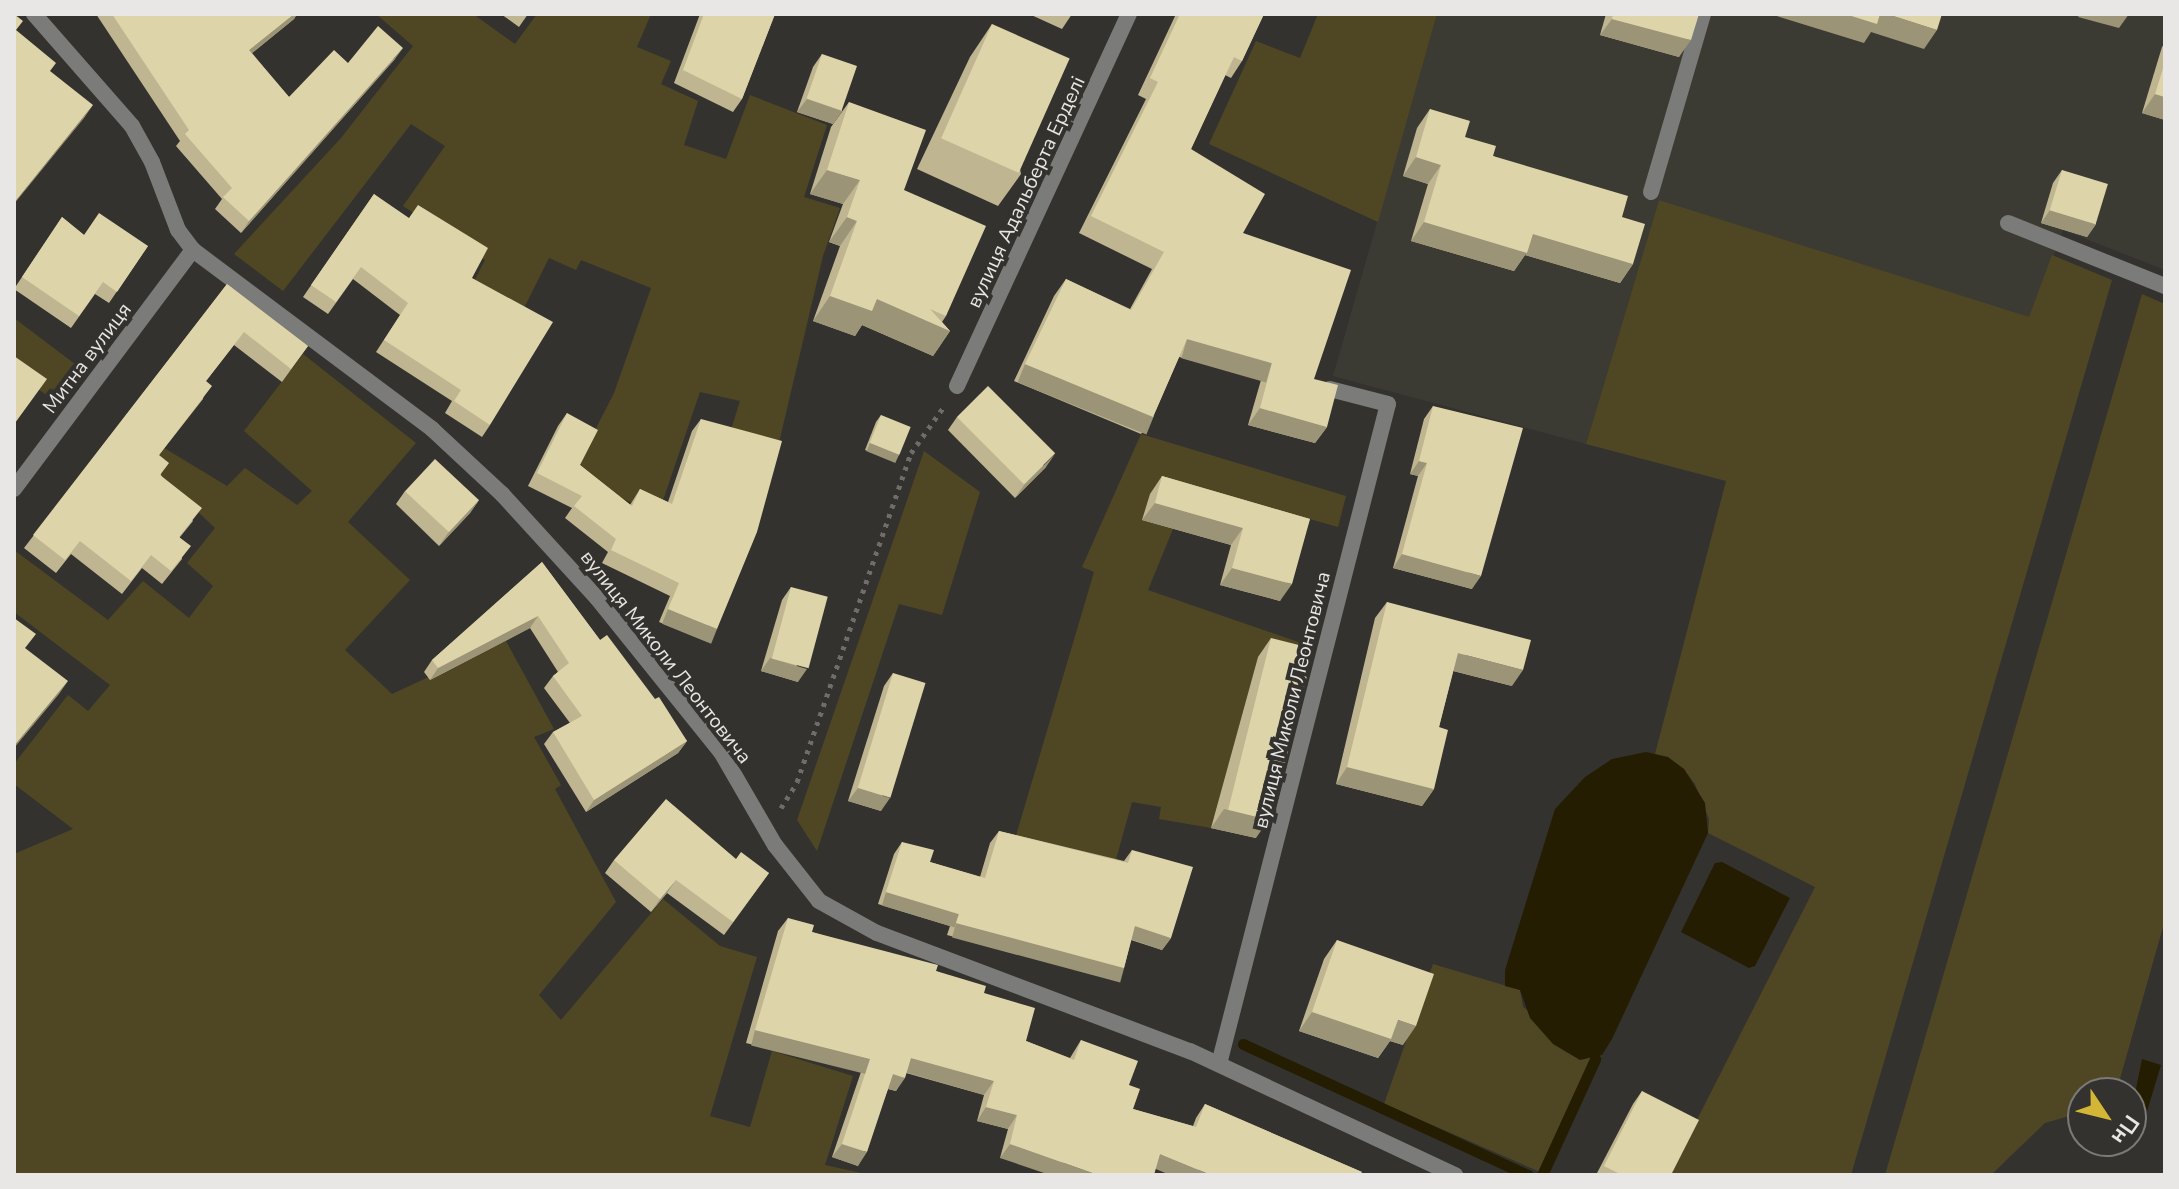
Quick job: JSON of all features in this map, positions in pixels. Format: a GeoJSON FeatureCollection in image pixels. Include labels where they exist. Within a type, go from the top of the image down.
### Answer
{"type":"FeatureCollection","features":[{"type":"Feature","properties":{"kind":"street"},"geometry":{"type":"LineString","coordinates":[[34,14],[132,126],[152,162],[178,230],[193,250]]}},
{"type":"Feature","properties":{"kind":"street","name":"вулиця Адальберта Ерделі"},"geometry":{"type":"LineString","coordinates":[[957,386],[1129,14]]}},
{"type":"Feature","properties":{"kind":"street"},"geometry":{"type":"LineString","coordinates":[[1651,192],[1703,14]]}},
{"type":"Feature","properties":{"kind":"street"},"geometry":{"type":"LineString","coordinates":[[2008,223],[2165,286]]}},
{"type":"Feature","properties":{"kind":"street","name":"Митна вулиця"},"geometry":{"type":"LineString","coordinates":[[14,489],[193,250]]}},
{"type":"Feature","properties":{"kind":"street","name":"вулиця Миколи Леонтовича"},"geometry":{"type":"LineString","coordinates":[[193,250],[432,429],[502,494],[597,598],[721,752],[800,881],[846,918],[1219,1064],[1455,1175]]}},
{"type":"Feature","properties":{"kind":"street","name":"вулиця Миколи Леонтовича"},"geometry":{"type":"LineString","coordinates":[[1219,1064],[1388,404],[1330,389]]}},
{"type":"Feature","properties":{"kind":"path"},"geometry":{"type":"LineString","coordinates":[[765,827],[797,782],[911,453],[957,386]]}},
{"type":"Feature","properties":{"kind":"shaded area"},"geometry":{"type":"Polygon","coordinates":[[[376,14],[473,14],[515,44],[537,14],[651,14],[637,47],[671,61],[661,84],[698,101],[684,145],[726,159],[750,95],[827,125],[804,197],[840,208],[823,256],[778,447],[729,436],[740,401],[700,392],[658,515],[572,475],[614,393],[651,288],[581,260],[576,270],[549,258],[521,314],[470,289],[485,260],[403,206],[445,146],[411,124],[283,291],[234,254],[341,138],[413,46],[376,14]]]}},
{"type":"Feature","properties":{"kind":"shaded area"},"geometry":{"type":"Polygon","coordinates":[[[1318,14],[1437,14],[1378,222],[1209,144],[1256,41],[1300,58],[1318,14]]]}},
{"type":"Feature","properties":{"kind":"shaded area"},"geometry":{"type":"Polygon","coordinates":[[[1437,14],[2165,14],[2165,270],[2063,230],[2030,318],[1659,200],[1586,444],[1333,376],[1437,14]]]}},
{"type":"Feature","properties":{"kind":"shaded area"},"geometry":{"type":"Polygon","coordinates":[[[1659,200],[2029,317],[2052,255],[2112,280],[1851,1175],[1669,1175],[1815,887],[1708,833],[1709,819],[1695,784],[1684,769],[1655,754],[1726,481],[1586,444],[1659,200]]]}},
{"type":"Feature","properties":{"kind":"shaded area"},"geometry":{"type":"Polygon","coordinates":[[[2142,294],[2165,304],[2165,920],[2121,1077],[2067,1077],[2067,1117],[2045,1123],[1991,1175],[1885,1175],[2142,294]]]}},
{"type":"Feature","properties":{"kind":"shaded area"},"geometry":{"type":"Polygon","coordinates":[[[14,318],[75,364],[52,399],[14,372],[14,318]]]}},
{"type":"Feature","properties":{"kind":"shaded area"},"geometry":{"type":"Polygon","coordinates":[[[303,354],[416,443],[348,522],[410,580],[345,650],[392,694],[506,641],[554,729],[534,737],[561,785],[555,789],[616,902],[539,995],[561,1020],[663,899],[720,946],[757,957],[710,1116],[750,1127],[772,1051],[853,1076],[825,1165],[871,1175],[14,1175],[14,854],[73,829],[14,784],[14,764],[68,695],[88,711],[110,685],[14,612],[14,550],[108,620],[143,581],[189,618],[213,586],[187,563],[215,528],[160,476],[146,437],[227,486],[245,468],[297,505],[312,491],[244,431],[303,354]]]}},
{"type":"Feature","properties":{"kind":"shaded area"},"geometry":{"type":"Polygon","coordinates":[[[1141,434],[1346,496],[1338,527],[1193,486],[1143,520],[1173,529],[1148,590],[1307,645],[1301,668],[1258,657],[1211,828],[1159,819],[1161,807],[1132,802],[1108,888],[1015,839],[1094,572],[1082,567],[1141,434]]]}},
{"type":"Feature","properties":{"kind":"shaded area"},"geometry":{"type":"Polygon","coordinates":[[[924,451],[980,492],[942,615],[899,604],[817,851],[797,820],[924,451]]]}},
{"type":"Feature","properties":{"kind":"shaded area"},"geometry":{"type":"Polygon","coordinates":[[[1646,752],[1668,757],[1684,769],[1705,803],[1708,833],[1612,1039],[1602,1055],[1580,1060],[1553,1044],[1530,1018],[1520,990],[1505,986],[1505,970],[1555,809],[1585,777],[1612,759],[1646,752]]]}},
{"type":"Feature","properties":{"kind":"shaded area"},"geometry":{"type":"Polygon","coordinates":[[[1722,862],[1790,898],[1755,966],[1749,968],[1681,932],[1715,863],[1722,862]]]}},
{"type":"Feature","properties":{"kind":"shaded area"},"geometry":{"type":"Polygon","coordinates":[[[1433,964],[1520,990],[1523,1007],[1595,1059],[1602,1055],[1547,1175],[1384,1104],[1433,964]]]}},
{"type":"Feature","properties":{"kind":"shaded area"},"geometry":{"type":"Polygon","coordinates":[[[2142,1059],[2161,1065],[2147,1111],[2147,1077],[2138,1077],[2142,1059]]]}},
{"type":"Feature","properties":{"kind":"building"},"geometry":{"type":"Polygon","coordinates":[[[14,14],[23,21],[16,30],[56,63],[50,71],[93,105],[14,203],[14,14]]]}},
{"type":"Feature","properties":{"kind":"building"},"geometry":{"type":"Polygon","coordinates":[[[112,14],[294,14],[249,50],[289,97],[334,50],[348,63],[378,26],[403,48],[249,221],[223,197],[232,188],[185,134],[189,130],[112,14]]]}},
{"type":"Feature","properties":{"kind":"building"},"geometry":{"type":"Polygon","coordinates":[[[704,14],[775,14],[742,99],[683,70],[704,14]]]}},
{"type":"Feature","properties":{"kind":"building"},"geometry":{"type":"Polygon","coordinates":[[[1180,14],[1264,14],[1242,61],[1234,57],[1191,149],[1265,194],[1243,233],[1351,270],[1314,379],[1338,385],[1327,427],[1260,408],[1272,363],[1187,339],[1153,417],[1025,364],[1066,279],[1131,310],[1164,252],[1091,216],[1158,82],[1150,78],[1180,14]]]}},
{"type":"Feature","properties":{"kind":"building"},"geometry":{"type":"Polygon","coordinates":[[[1613,14],[1699,14],[1691,40],[1612,19],[1613,14]]]}},
{"type":"Feature","properties":{"kind":"building"},"geometry":{"type":"Polygon","coordinates":[[[1845,14],[1880,14],[1877,24],[1845,14]]]}},
{"type":"Feature","properties":{"kind":"building"},"geometry":{"type":"Polygon","coordinates":[[[1887,14],[1942,14],[1937,30],[1887,14]]]}},
{"type":"Feature","properties":{"kind":"building"},"geometry":{"type":"Polygon","coordinates":[[[992,24],[1070,59],[1019,173],[941,138],[992,24]]]}},
{"type":"Feature","properties":{"kind":"building"},"geometry":{"type":"Polygon","coordinates":[[[822,54],[857,66],[842,110],[807,98],[822,54]]]}},
{"type":"Feature","properties":{"kind":"building"},"geometry":{"type":"Polygon","coordinates":[[[2165,62],[2165,97],[2155,94],[2165,62]]]}},
{"type":"Feature","properties":{"kind":"building"},"geometry":{"type":"Polygon","coordinates":[[[849,102],[926,130],[904,190],[986,226],[946,316],[930,309],[950,331],[877,299],[872,311],[830,296],[857,221],[847,217],[860,180],[827,170],[849,102]]]}},
{"type":"Feature","properties":{"kind":"building"},"geometry":{"type":"Polygon","coordinates":[[[1430,109],[1470,121],[1465,137],[1496,146],[1493,156],[1628,196],[1622,217],[1645,224],[1633,264],[1533,234],[1527,253],[1424,222],[1441,165],[1416,157],[1430,109]]]}},
{"type":"Feature","properties":{"kind":"building"},"geometry":{"type":"Polygon","coordinates":[[[2062,170],[2108,184],[2096,224],[2050,210],[2062,170]]]}},
{"type":"Feature","properties":{"kind":"building"},"geometry":{"type":"Polygon","coordinates":[[[374,194],[409,218],[418,205],[488,248],[472,278],[553,322],[490,425],[454,401],[461,390],[384,340],[408,303],[361,267],[336,302],[311,285],[374,194]]]}},
{"type":"Feature","properties":{"kind":"building"},"geometry":{"type":"Polygon","coordinates":[[[99,213],[148,246],[117,292],[103,282],[79,316],[22,277],[62,217],[84,235],[99,213]]]}},
{"type":"Feature","properties":{"kind":"building"},"geometry":{"type":"Polygon","coordinates":[[[227,284],[308,346],[291,369],[244,332],[206,381],[212,386],[159,455],[169,463],[160,475],[202,508],[179,537],[191,546],[171,571],[151,555],[131,581],[80,541],[65,560],[33,535],[227,284]]]}},
{"type":"Feature","properties":{"kind":"building"},"geometry":{"type":"Polygon","coordinates":[[[14,356],[47,379],[15,423],[14,422],[14,356]]]}},
{"type":"Feature","properties":{"kind":"building"},"geometry":{"type":"Polygon","coordinates":[[[988,386],[1055,453],[1024,484],[957,417],[988,386]]]}},
{"type":"Feature","properties":{"kind":"building"},"geometry":{"type":"Polygon","coordinates":[[[1433,406],[1523,428],[1481,576],[1402,554],[1427,463],[1419,461],[1433,406]]]}},
{"type":"Feature","properties":{"kind":"building"},"geometry":{"type":"Polygon","coordinates":[[[567,413],[598,430],[580,465],[632,506],[640,489],[672,504],[701,419],[782,441],[757,532],[717,629],[668,609],[679,583],[611,550],[616,539],[574,506],[582,496],[537,473],[567,413]]]}},
{"type":"Feature","properties":{"kind":"building"},"geometry":{"type":"Polygon","coordinates":[[[881,415],[911,427],[899,455],[870,443],[881,415]]]}},
{"type":"Feature","properties":{"kind":"building"},"geometry":{"type":"Polygon","coordinates":[[[435,459],[479,500],[449,532],[405,491],[435,459]]]}},
{"type":"Feature","properties":{"kind":"building"},"geometry":{"type":"Polygon","coordinates":[[[1162,476],[1310,519],[1292,584],[1232,568],[1243,528],[1155,503],[1162,476]]]}},
{"type":"Feature","properties":{"kind":"building"},"geometry":{"type":"Polygon","coordinates":[[[542,562],[600,640],[607,635],[655,699],[659,697],[687,741],[594,800],[553,732],[582,716],[553,676],[569,663],[538,616],[438,668],[432,660],[542,562]]]}},
{"type":"Feature","properties":{"kind":"building"},"geometry":{"type":"Polygon","coordinates":[[[791,587],[828,597],[809,668],[772,658],[791,587]]]}},
{"type":"Feature","properties":{"kind":"building"},"geometry":{"type":"Polygon","coordinates":[[[1387,602],[1531,640],[1523,670],[1458,653],[1439,727],[1448,730],[1434,789],[1347,767],[1387,602]]]}},
{"type":"Feature","properties":{"kind":"building"},"geometry":{"type":"Polygon","coordinates":[[[14,618],[36,634],[25,648],[68,681],[14,746],[14,618]]]}},
{"type":"Feature","properties":{"kind":"building"},"geometry":{"type":"Polygon","coordinates":[[[1271,638],[1314,649],[1271,820],[1228,810],[1271,638]]]}},
{"type":"Feature","properties":{"kind":"building"},"geometry":{"type":"Polygon","coordinates":[[[893,673],[926,683],[890,798],[858,788],[893,673]]]}},
{"type":"Feature","properties":{"kind":"building"},"geometry":{"type":"Polygon","coordinates":[[[666,799],[736,859],[741,852],[769,873],[733,922],[676,880],[660,899],[614,860],[666,799]]]}},
{"type":"Feature","properties":{"kind":"building"},"geometry":{"type":"Polygon","coordinates":[[[999,831],[1128,863],[1132,850],[1193,867],[1171,938],[1135,926],[1124,968],[956,923],[959,914],[886,892],[902,842],[934,850],[930,862],[985,878],[999,831]]]}},
{"type":"Feature","properties":{"kind":"building"},"geometry":{"type":"Polygon","coordinates":[[[788,918],[814,925],[812,932],[938,965],[936,971],[986,986],[984,993],[1035,1008],[1026,1041],[1074,1060],[1081,1040],[1138,1061],[1129,1085],[1140,1089],[1133,1109],[1196,1127],[1205,1104],[1362,1172],[1360,1175],[1211,1175],[1160,1154],[1154,1175],[1098,1175],[1010,1144],[1017,1115],[986,1107],[994,1081],[911,1058],[905,1078],[893,1074],[867,1152],[842,1144],[870,1059],[755,1030],[788,918]]]}},
{"type":"Feature","properties":{"kind":"building"},"geometry":{"type":"Polygon","coordinates":[[[1337,940],[1434,974],[1416,1026],[1398,1020],[1391,1039],[1312,1012],[1337,940]]]}},
{"type":"Feature","properties":{"kind":"building"},"geometry":{"type":"Polygon","coordinates":[[[1642,1091],[1699,1120],[1671,1175],[1622,1175],[1604,1166],[1642,1091]]]}},
{"type":"Feature","properties":{"kind":"waterway"},"geometry":{"type":"LineString","coordinates":[[1243,1044],[1528,1175]]}},
{"type":"Feature","properties":{"kind":"waterway"},"geometry":{"type":"LineString","coordinates":[[1542,1175],[1595,1059]]}}]}
